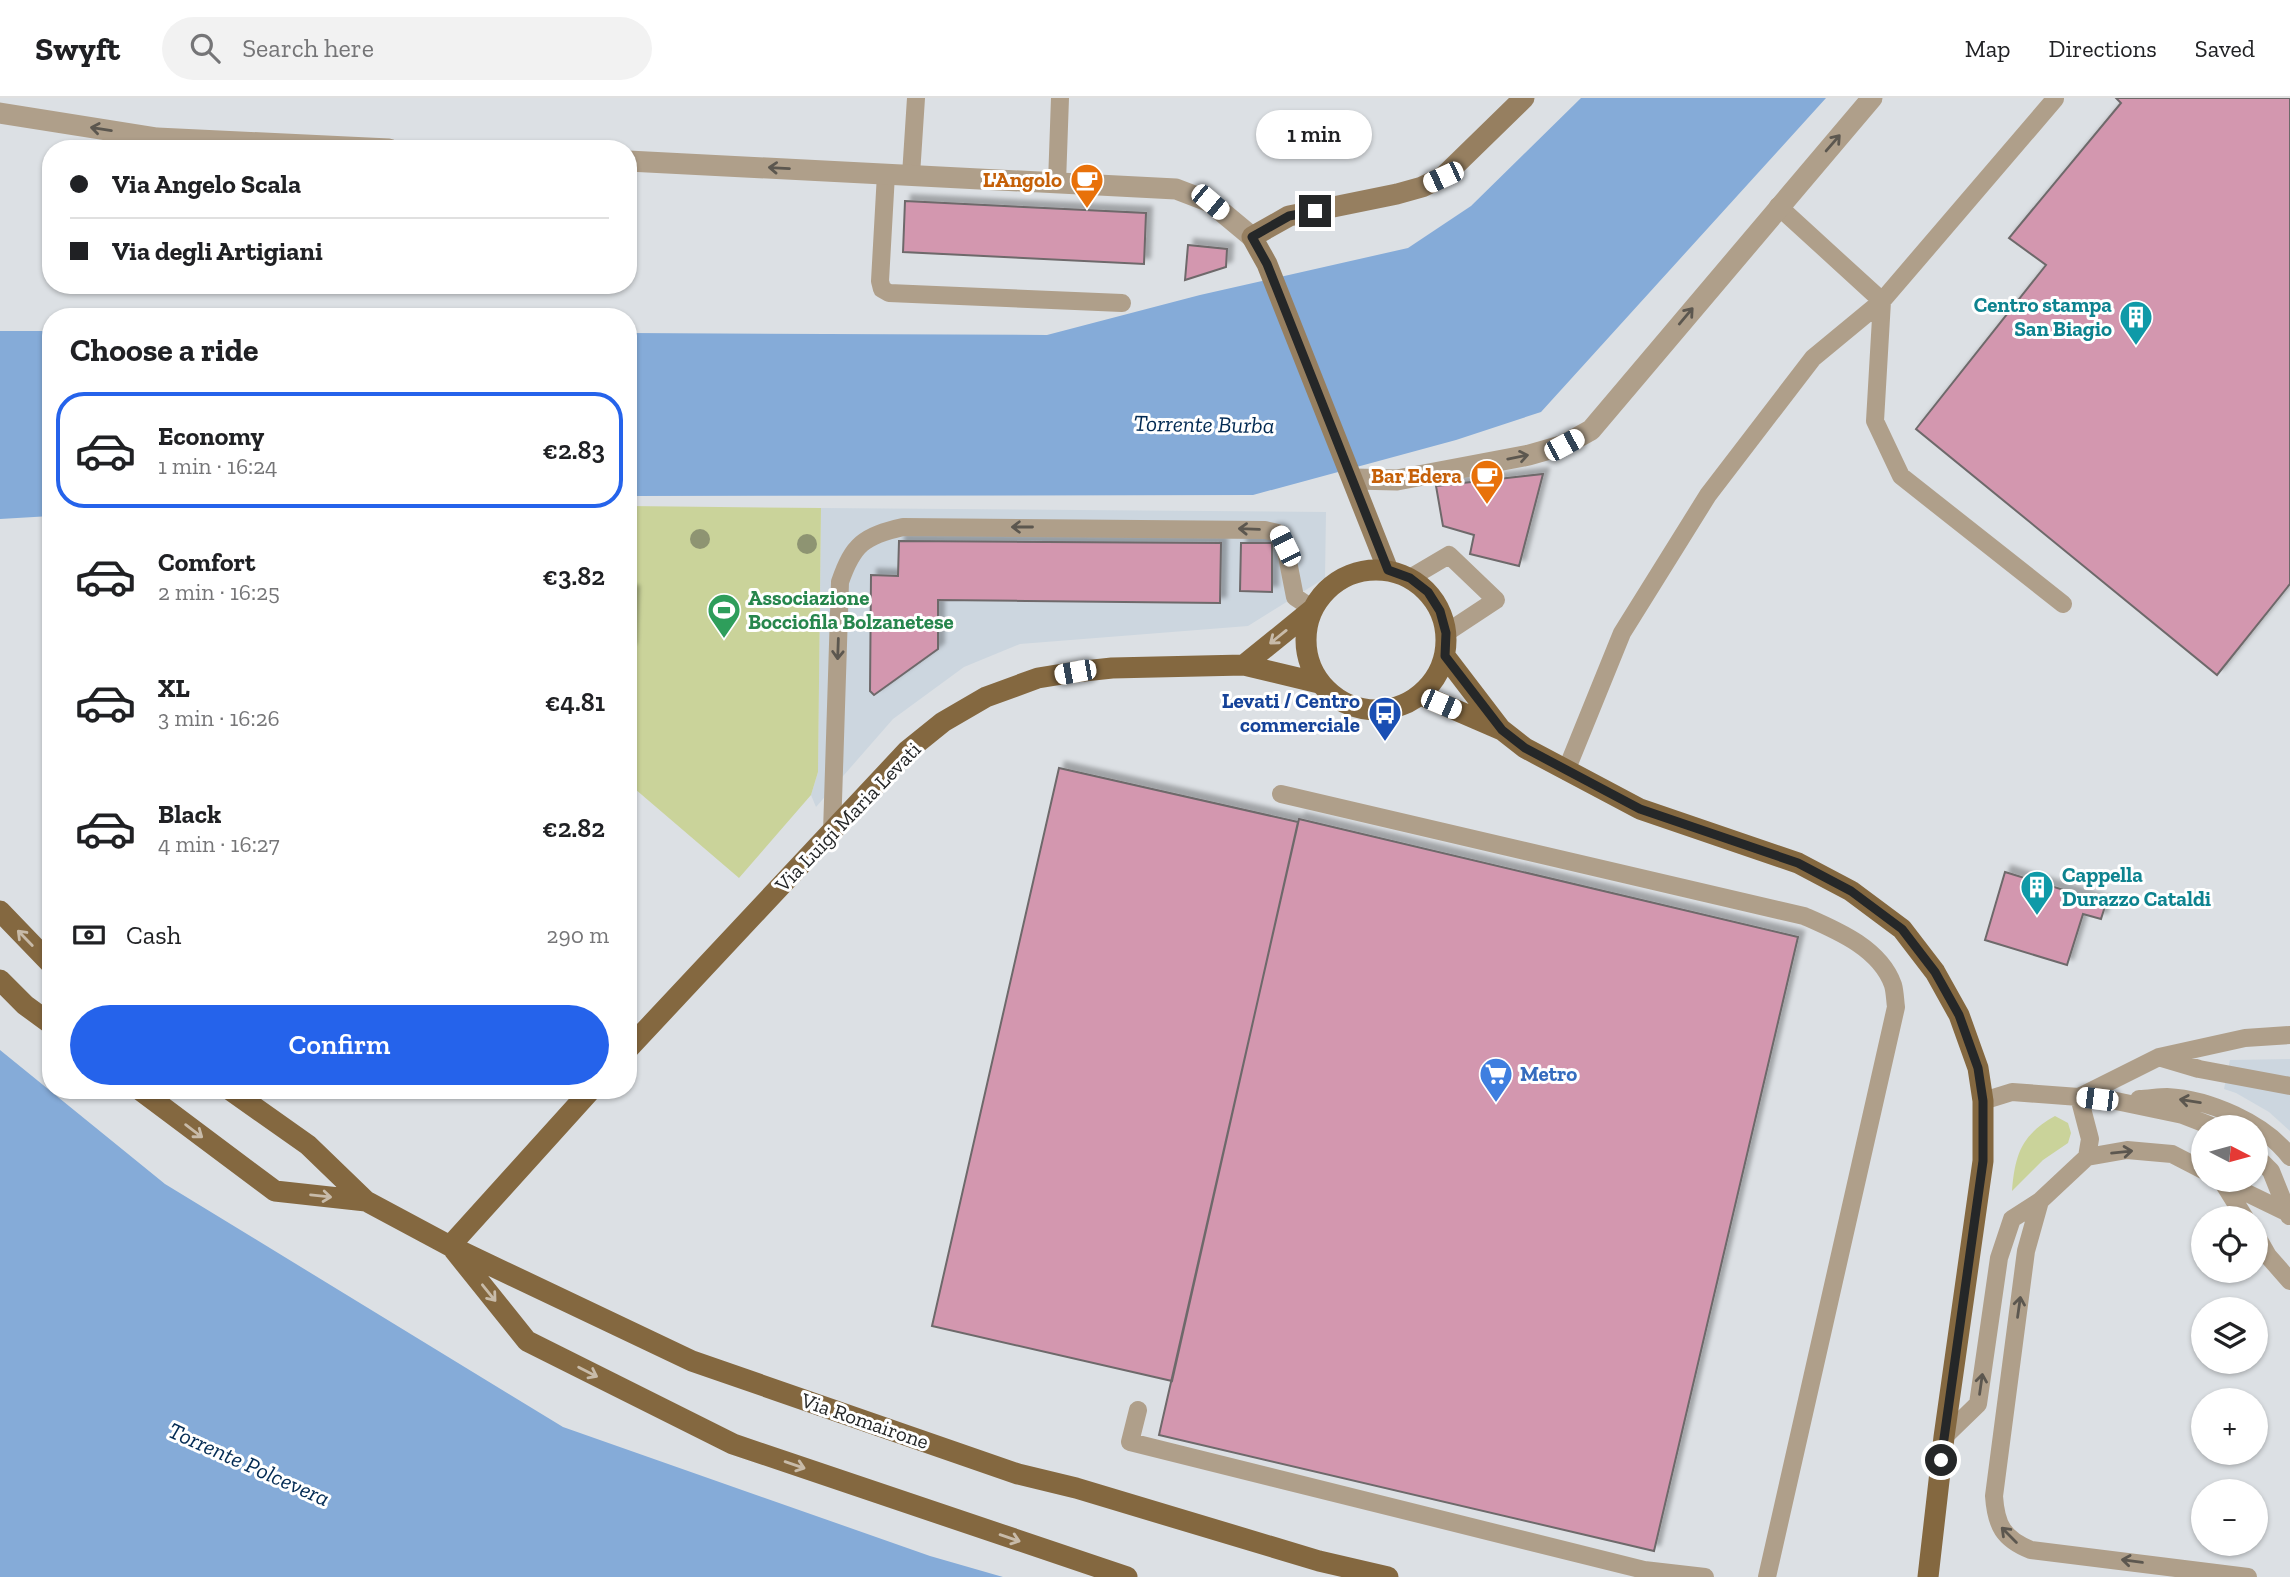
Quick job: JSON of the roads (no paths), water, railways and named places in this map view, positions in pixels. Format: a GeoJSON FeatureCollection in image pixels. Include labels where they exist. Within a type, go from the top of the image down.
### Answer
{"type":"FeatureCollection","features":[{"type":"Feature","properties":{"kind":"main road"},"geometry":{"type":"LineString","coordinates":[[1388,570],[1267,264],[1252,237],[1289,216],[1397,194],[1422,187],[1443,177],[1524,98]]}},
{"type":"Feature","properties":{"kind":"main road"},"geometry":{"type":"LineString","coordinates":[[1244,665],[1312,609],[1326,590],[1344,577],[1363,571],[1388,570],[1410,578],[1428,592],[1440,611],[1446,633],[1445,656],[1437,677],[1421,695],[1402,706],[1379,711],[1356,709],[1336,699],[1319,683],[1310,664],[1305,644],[1306,626],[1312,609]]}},
{"type":"Feature","properties":{"kind":"main road"},"geometry":{"type":"LineString","coordinates":[[1445,656],[1502,730],[1525,748],[1640,809],[1798,863],[1851,891],[1902,929],[1935,972],[1959,1015],[1978,1068],[1983,1101],[1983,1161],[1944,1437],[1928,1577]]}},
{"type":"Feature","properties":{"kind":"main road","name":"Via Luigi Maria Levati"},"geometry":{"type":"LineString","coordinates":[[637,1039],[907,751],[943,723],[986,697],[1038,678],[1112,668],[1244,665],[1319,683]]}},
{"type":"Feature","properties":{"kind":"main road"},"geometry":{"type":"LineString","coordinates":[[1421,695],[1502,730]]}},
{"type":"Feature","properties":{"kind":"main road"},"geometry":{"type":"LineString","coordinates":[[0,911],[42,955]]}},
{"type":"Feature","properties":{"kind":"main road"},"geometry":{"type":"LineString","coordinates":[[0,980],[42,1017]]}},
{"type":"Feature","properties":{"kind":"main road","name":"Via Romairone"},"geometry":{"type":"LineString","coordinates":[[152,1099],[275,1191],[366,1201]]}},
{"type":"Feature","properties":{"kind":"main road","name":"Via Romairone"},"geometry":{"type":"LineString","coordinates":[[243,1099],[308,1145],[366,1201],[450,1246],[692,1361],[1018,1474],[1076,1488],[1319,1561],[1388,1577]]}},
{"type":"Feature","properties":{"kind":"main road"},"geometry":{"type":"LineString","coordinates":[[583,1099],[450,1246],[527,1341],[733,1444],[1127,1577]]}},
{"type":"Feature","properties":{"kind":"street"},"geometry":{"type":"LineString","coordinates":[[1353,479],[1397,480],[1529,455],[1564,445],[1591,430],[1872,98]]}},
{"type":"Feature","properties":{"kind":"street"},"geometry":{"type":"LineString","coordinates":[[0,113],[158,138],[200,140]]}},
{"type":"Feature","properties":{"kind":"street"},"geometry":{"type":"LineString","coordinates":[[637,161],[1176,189],[1210,202],[1252,237]]}},
{"type":"Feature","properties":{"kind":"lane"},"geometry":{"type":"LineString","coordinates":[[911,175],[916,98]]}},
{"type":"Feature","properties":{"kind":"lane"},"geometry":{"type":"LineString","coordinates":[[1057,183],[1060,98]]}},
{"type":"Feature","properties":{"kind":"lane"},"geometry":{"type":"LineString","coordinates":[[1566,771],[1622,633],[1708,495],[1813,358],[1882,302],[2055,99]]}},
{"type":"Feature","properties":{"kind":"lane"},"geometry":{"type":"LineString","coordinates":[[886,174],[880,281],[882,289],[889,293],[1122,303]]}},
{"type":"Feature","properties":{"kind":"lane"},"geometry":{"type":"LineString","coordinates":[[1778,206],[1882,302]]}},
{"type":"Feature","properties":{"kind":"lane"},"geometry":{"type":"LineString","coordinates":[[1882,302],[1875,421],[1901,476],[2063,604]]}},
{"type":"Feature","properties":{"kind":"lane"},"geometry":{"type":"LineString","coordinates":[[832,832],[840,582],[848,559],[876,533],[903,527],[1265,530],[1279,533],[1285,546],[1295,597],[1312,609]]}},
{"type":"Feature","properties":{"kind":"lane"},"geometry":{"type":"LineString","coordinates":[[1410,578],[1449,555],[1496,600],[1446,633]]}},
{"type":"Feature","properties":{"kind":"lane"},"geometry":{"type":"LineString","coordinates":[[1281,794],[1804,916],[1850,938],[1867,951],[1893,985],[1896,1007],[1768,1577]]}},
{"type":"Feature","properties":{"kind":"lane"},"geometry":{"type":"LineString","coordinates":[[2079,1097],[2159,1057],[2245,1038],[2290,1035]]}},
{"type":"Feature","properties":{"kind":"lane"},"geometry":{"type":"LineString","coordinates":[[2159,1057],[2199,1069],[2290,1086]]}},
{"type":"Feature","properties":{"kind":"lane"},"geometry":{"type":"LineString","coordinates":[[1983,1101],[2012,1092],[2079,1097],[2116,1101],[2191,1118]]}},
{"type":"Feature","properties":{"kind":"lane"},"geometry":{"type":"LineString","coordinates":[[2079,1097],[2090,1139],[2087,1157]]}},
{"type":"Feature","properties":{"kind":"lane"},"geometry":{"type":"LineString","coordinates":[[2116,1101],[2167,1097],[2206,1103],[2253,1124],[2290,1157]]}},
{"type":"Feature","properties":{"kind":"lane"},"geometry":{"type":"LineString","coordinates":[[1944,1437],[1978,1404],[1999,1258],[2012,1219],[2040,1201],[2087,1157],[2127,1150],[2172,1154],[2191,1164]]}},
{"type":"Feature","properties":{"kind":"lane"},"geometry":{"type":"LineString","coordinates":[[2268,1168],[2288,1215]]}},
{"type":"Feature","properties":{"kind":"lane"},"geometry":{"type":"LineString","coordinates":[[2244,1192],[2288,1215]]}},
{"type":"Feature","properties":{"kind":"lane"},"geometry":{"type":"LineString","coordinates":[[2040,1201],[2026,1251],[1994,1496],[1995,1517],[2009,1538],[2031,1549],[2248,1577]]}},
{"type":"Feature","properties":{"kind":"lane"},"geometry":{"type":"LineString","coordinates":[[2268,1256],[2290,1281]]}},
{"type":"Feature","properties":{"kind":"lane"},"geometry":{"type":"LineString","coordinates":[[1138,1410],[1129,1441],[1644,1570],[1705,1577]]}},
{"type":"Feature","properties":{"kind":"water","name":"Torrente Burba"},"geometry":{"type":"Polygon","coordinates":[[[1581,98],[1826,98],[1541,412],[1456,440],[1253,495],[637,496],[637,333],[1047,335],[1200,295],[1408,248],[1471,206],[1581,98]]]}},
{"type":"Feature","properties":{"kind":"water"},"geometry":{"type":"Polygon","coordinates":[[[0,331],[42,331],[42,517],[0,519],[0,331]]]}},
{"type":"Feature","properties":{"kind":"water","name":"Torrente Polcevera"},"geometry":{"type":"Polygon","coordinates":[[[0,1050],[42,1084],[42,1099],[60,1099],[165,1184],[563,1427],[930,1556],[1003,1577],[0,1577],[0,1050]]]}},
{"type":"Feature","properties":{"kind":"place","name":"L'Angolo"},"geometry":{"type":"Point","coordinates":[1087,210]}},
{"type":"Feature","properties":{"kind":"place","name":"Centro stampa San Biagio"},"geometry":{"type":"Point","coordinates":[2136,347]}},
{"type":"Feature","properties":{"kind":"place","name":"Bar Edera"},"geometry":{"type":"Point","coordinates":[1487,506]}},
{"type":"Feature","properties":{"kind":"place","name":"Associazione Bocciofila Bolzanetese"},"geometry":{"type":"Point","coordinates":[724,640]}},
{"type":"Feature","properties":{"kind":"place","name":"Levati / Centro commerciale"},"geometry":{"type":"Point","coordinates":[1385,743]}},
{"type":"Feature","properties":{"kind":"place","name":"Cappella Durazzo Cataldi"},"geometry":{"type":"Point","coordinates":[2037,917]}},
{"type":"Feature","properties":{"kind":"place","name":"Metro"},"geometry":{"type":"Point","coordinates":[1496,1104]}}]}
